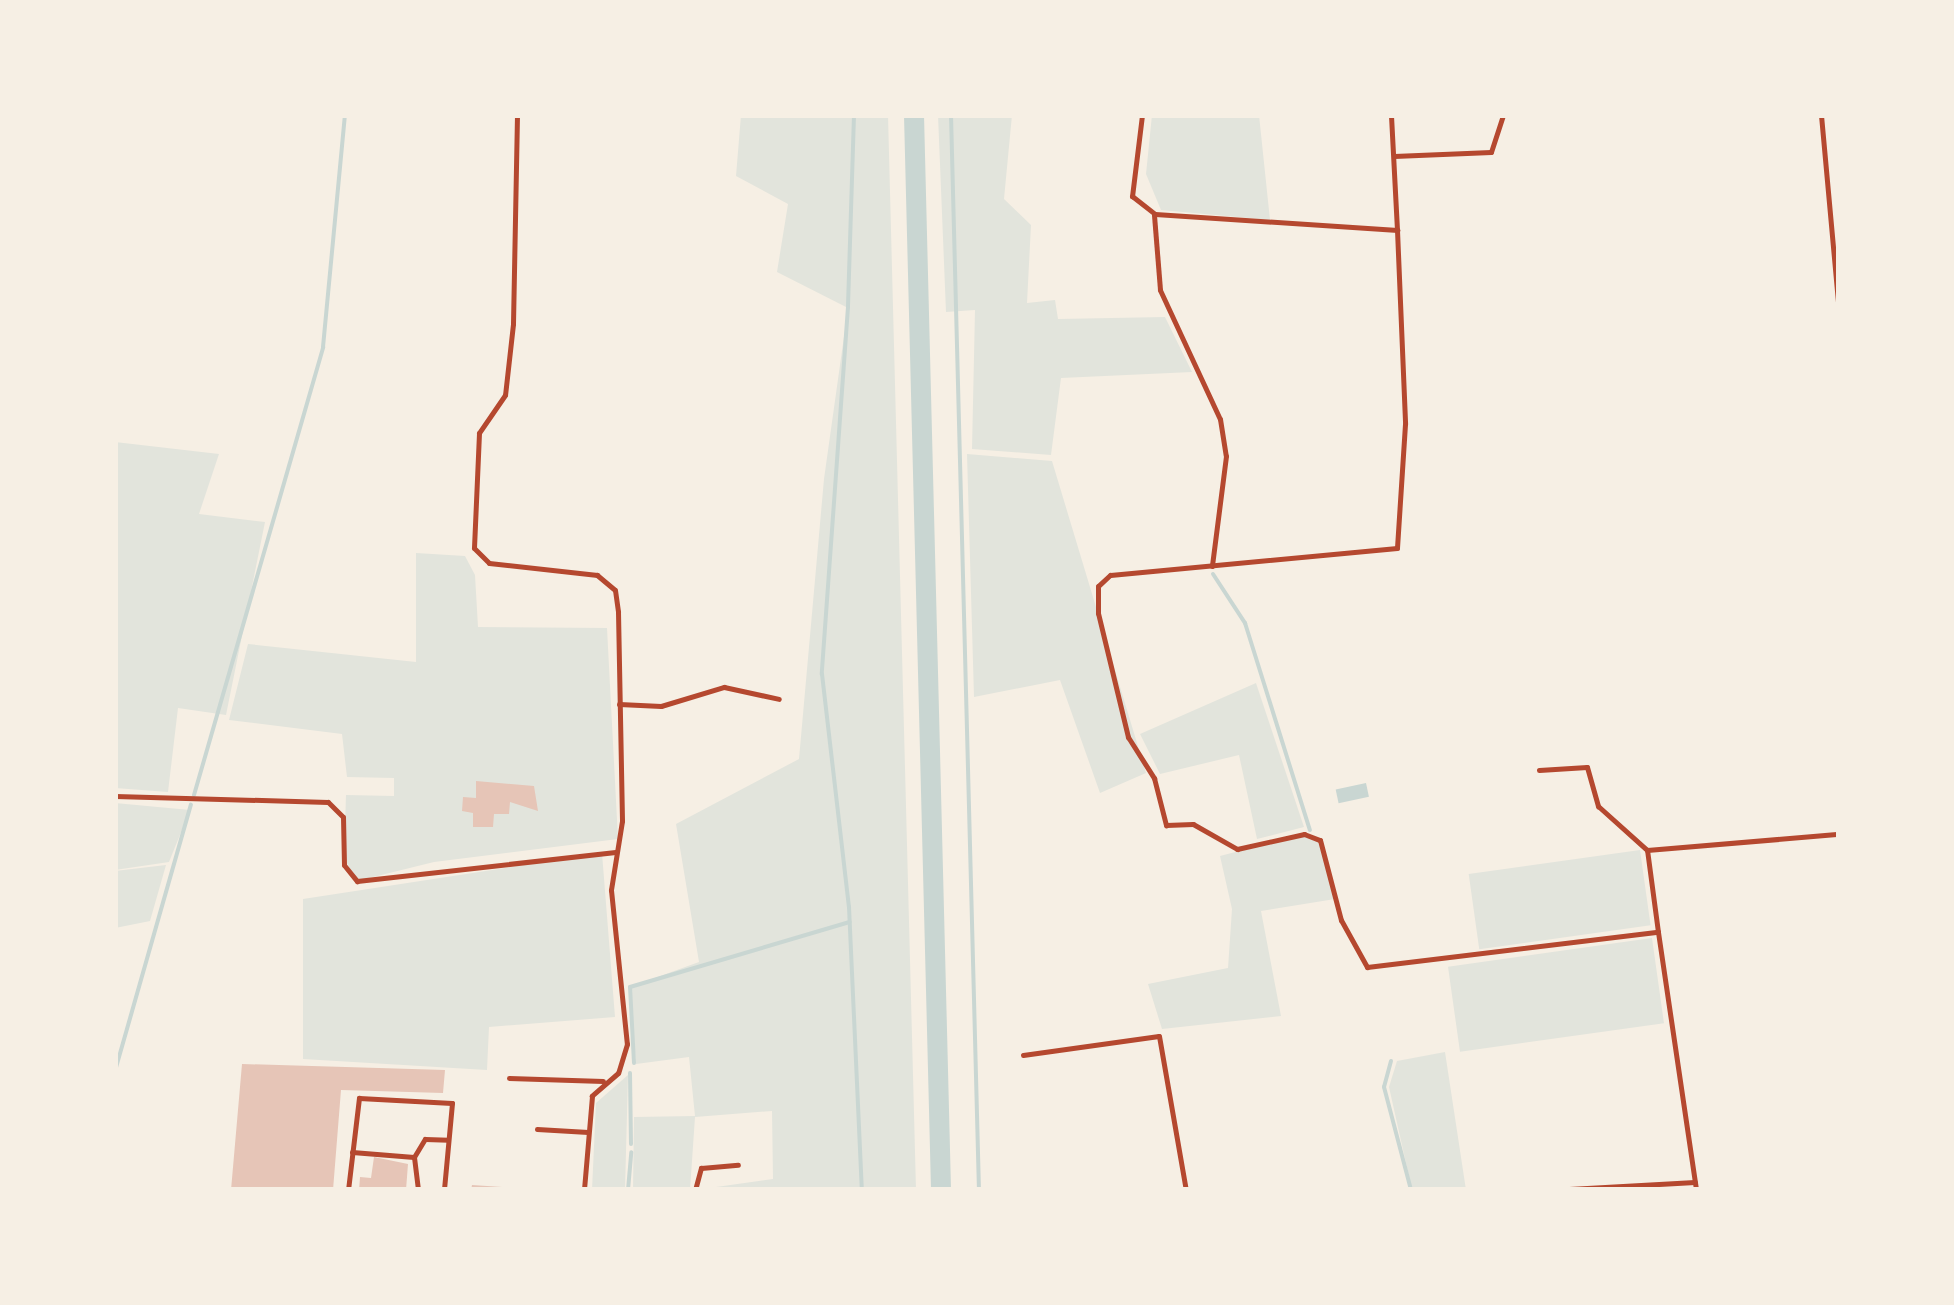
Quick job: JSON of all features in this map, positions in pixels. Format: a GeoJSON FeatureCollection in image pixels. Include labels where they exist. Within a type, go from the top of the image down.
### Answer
{"type":"FeatureCollection","features":[{"type":"Feature","properties":{"kind":"street"},"geometry":{"type":"LineString","coordinates":[[516,115],[513,324],[505,394],[479,433],[474,548],[489,563],[597,575],[615,590],[622,821],[611,890],[626,1044],[618,1073],[592,1096],[584,1190]]}},
{"type":"Feature","properties":{"kind":"street"},"geometry":{"type":"LineString","coordinates":[[1142,115],[1132,196],[1154,214],[1398,230]]}},
{"type":"Feature","properties":{"kind":"street"},"geometry":{"type":"LineString","coordinates":[[1391,115],[1405,424],[1397,548],[1110,575],[1098,586],[1098,613],[1128,737],[1154,778],[1166,826],[1193,824],[1236,849],[1304,834],[1320,840],[1340,920],[1367,966],[1658,932]]}},
{"type":"Feature","properties":{"kind":"street"},"geometry":{"type":"LineString","coordinates":[[1393,156],[1491,152],[1503,115]]}},
{"type":"Feature","properties":{"kind":"street"},"geometry":{"type":"LineString","coordinates":[[1821,115],[1839,312]]}},
{"type":"Feature","properties":{"kind":"street"},"geometry":{"type":"LineString","coordinates":[[1154,214],[1160,290],[1220,419],[1226,456],[1212,566]]}},
{"type":"Feature","properties":{"kind":"street"},"geometry":{"type":"LineString","coordinates":[[620,704],[660,706],[724,687],[779,699]]}},
{"type":"Feature","properties":{"kind":"street"},"geometry":{"type":"LineString","coordinates":[[1539,770],[1587,767],[1598,806],[1647,850],[1696,1190]]}},
{"type":"Feature","properties":{"kind":"street"},"geometry":{"type":"LineString","coordinates":[[115,796],[328,802],[343,817],[344,865],[358,881],[615,852]]}},
{"type":"Feature","properties":{"kind":"street"},"geometry":{"type":"LineString","coordinates":[[1647,850],[1839,834]]}},
{"type":"Feature","properties":{"kind":"street"},"geometry":{"type":"LineString","coordinates":[[1022,1055],[1159,1036],[1186,1190]]}},
{"type":"Feature","properties":{"kind":"street"},"geometry":{"type":"LineString","coordinates":[[509,1078],[606,1081]]}},
{"type":"Feature","properties":{"kind":"street"},"geometry":{"type":"LineString","coordinates":[[414,1157],[352,1150],[348,1190],[352,1154],[356,1117],[358,1098],[452,1103],[444,1190]]}},
{"type":"Feature","properties":{"kind":"street"},"geometry":{"type":"LineString","coordinates":[[537,1130],[588,1132]]}},
{"type":"Feature","properties":{"kind":"street"},"geometry":{"type":"LineString","coordinates":[[418,1190],[414,1157],[425,1139],[448,1140]]}},
{"type":"Feature","properties":{"kind":"street"},"geometry":{"type":"LineString","coordinates":[[695,1190],[700,1168],[738,1165]]}},
{"type":"Feature","properties":{"kind":"street"},"geometry":{"type":"LineString","coordinates":[[1551,1190],[1695,1182]]}},
{"type":"Feature","properties":{"kind":"shaded area"},"geometry":{"type":"Polygon","coordinates":[[[741,115],[888,115],[916,1190],[695,1190],[773,1179],[772,1111],[695,1117],[690,1190],[633,1190],[634,1117],[695,1116],[689,1057],[636,1064],[630,987],[699,962],[676,824],[799,759],[824,479],[848,308],[777,272],[788,204],[736,176],[741,115]]]}},
{"type":"Feature","properties":{"kind":"shaded area"},"geometry":{"type":"Polygon","coordinates":[[[938,115],[1012,115],[1004,199],[1031,225],[1027,303],[1055,300],[1058,319],[1165,317],[1192,372],[1061,378],[1051,455],[972,449],[975,310],[946,312],[938,115]]]}},
{"type":"Feature","properties":{"kind":"shaded area"},"geometry":{"type":"Polygon","coordinates":[[[1152,115],[1259,115],[1270,220],[1161,210],[1146,174],[1152,115]]]}},
{"type":"Feature","properties":{"kind":"shaded area"},"geometry":{"type":"Polygon","coordinates":[[[115,442],[219,454],[199,514],[265,522],[226,715],[178,708],[168,792],[115,788],[115,442]]]}},
{"type":"Feature","properties":{"kind":"shaded area"},"geometry":{"type":"Polygon","coordinates":[[[967,454],[1052,461],[1146,773],[1100,793],[1060,680],[974,697],[967,454]]]}},
{"type":"Feature","properties":{"kind":"shaded area"},"geometry":{"type":"Polygon","coordinates":[[[416,553],[465,556],[475,575],[478,627],[607,628],[618,839],[434,862],[357,881],[344,858],[346,795],[394,796],[394,778],[347,777],[342,734],[229,720],[248,644],[416,662],[416,553]]]}},
{"type":"Feature","properties":{"kind":"shaded area"},"geometry":{"type":"Polygon","coordinates":[[[1256,683],[1304,827],[1257,839],[1239,755],[1160,774],[1140,734],[1256,683]]]}},
{"type":"Feature","properties":{"kind":"shaded area"},"geometry":{"type":"Polygon","coordinates":[[[1366,783],[1369,797],[1339,803],[1336,789],[1366,783]]]}},
{"type":"Feature","properties":{"kind":"shaded area"},"geometry":{"type":"Polygon","coordinates":[[[115,803],[190,810],[169,862],[115,870],[115,803]]]}},
{"type":"Feature","properties":{"kind":"shaded area"},"geometry":{"type":"Polygon","coordinates":[[[1304,834],[1320,840],[1335,899],[1261,911],[1281,1016],[1162,1029],[1148,984],[1228,968],[1232,909],[1220,856],[1304,834]]]}},
{"type":"Feature","properties":{"kind":"shaded area"},"geometry":{"type":"Polygon","coordinates":[[[1640,850],[1651,925],[1479,949],[1469,874],[1640,850]]]}},
{"type":"Feature","properties":{"kind":"shaded area"},"geometry":{"type":"Polygon","coordinates":[[[602,853],[615,1017],[489,1027],[487,1070],[303,1059],[303,899],[602,853]]]}},
{"type":"Feature","properties":{"kind":"shaded area"},"geometry":{"type":"Polygon","coordinates":[[[166,865],[150,921],[115,928],[115,871],[166,865]]]}},
{"type":"Feature","properties":{"kind":"shaded area"},"geometry":{"type":"Polygon","coordinates":[[[1652,938],[1664,1023],[1460,1052],[1448,967],[1652,938]]]}},
{"type":"Feature","properties":{"kind":"shaded area"},"geometry":{"type":"Polygon","coordinates":[[[1445,1052],[1466,1190],[1412,1190],[1389,1087],[1397,1061],[1445,1052]]]}},
{"type":"Feature","properties":{"kind":"shaded area"},"geometry":{"type":"Polygon","coordinates":[[[628,1075],[625,1190],[592,1190],[596,1103],[628,1075]]]}},
{"type":"Feature","properties":{"kind":"building"},"geometry":{"type":"Polygon","coordinates":[[[476,781],[534,786],[538,811],[510,802],[509,814],[494,814],[493,827],[473,827],[473,813],[462,811],[463,797],[476,798],[476,781]]]}},
{"type":"Feature","properties":{"kind":"building"},"geometry":{"type":"Polygon","coordinates":[[[242,1064],[445,1070],[443,1093],[341,1090],[333,1190],[231,1190],[242,1064]]]}},
{"type":"Feature","properties":{"kind":"building"},"geometry":{"type":"Polygon","coordinates":[[[374,1157],[408,1164],[406,1190],[359,1190],[360,1177],[371,1178],[374,1157]]]}},
{"type":"Feature","properties":{"kind":"building"},"geometry":{"type":"Polygon","coordinates":[[[472,1185],[502,1187],[502,1190],[471,1190],[472,1185]]]}},
{"type":"Feature","properties":{"kind":"waterway"},"geometry":{"type":"LineString","coordinates":[[194,795],[323,347],[345,115]]}},
{"type":"Feature","properties":{"kind":"waterway"},"geometry":{"type":"LineString","coordinates":[[854,115],[848,307],[822,674],[849,907],[862,1190]]}},
{"type":"Feature","properties":{"kind":"waterway"},"geometry":{"type":"LineString","coordinates":[[914,115],[941,1190]]}},
{"type":"Feature","properties":{"kind":"waterway"},"geometry":{"type":"LineString","coordinates":[[951,115],[979,1190]]}},
{"type":"Feature","properties":{"kind":"waterway"},"geometry":{"type":"LineString","coordinates":[[1213,574],[1245,623],[1310,830]]}},
{"type":"Feature","properties":{"kind":"waterway"},"geometry":{"type":"LineString","coordinates":[[115,1071],[191,805]]}},
{"type":"Feature","properties":{"kind":"waterway"},"geometry":{"type":"LineString","coordinates":[[634,1063],[630,987],[850,922]]}},
{"type":"Feature","properties":{"kind":"waterway"},"geometry":{"type":"LineString","coordinates":[[1391,1061],[1384,1087],[1411,1190]]}},
{"type":"Feature","properties":{"kind":"waterway"},"geometry":{"type":"LineString","coordinates":[[630,1073],[631,1144]]}},
{"type":"Feature","properties":{"kind":"waterway"},"geometry":{"type":"LineString","coordinates":[[628,1190],[631,1152]]}}]}
